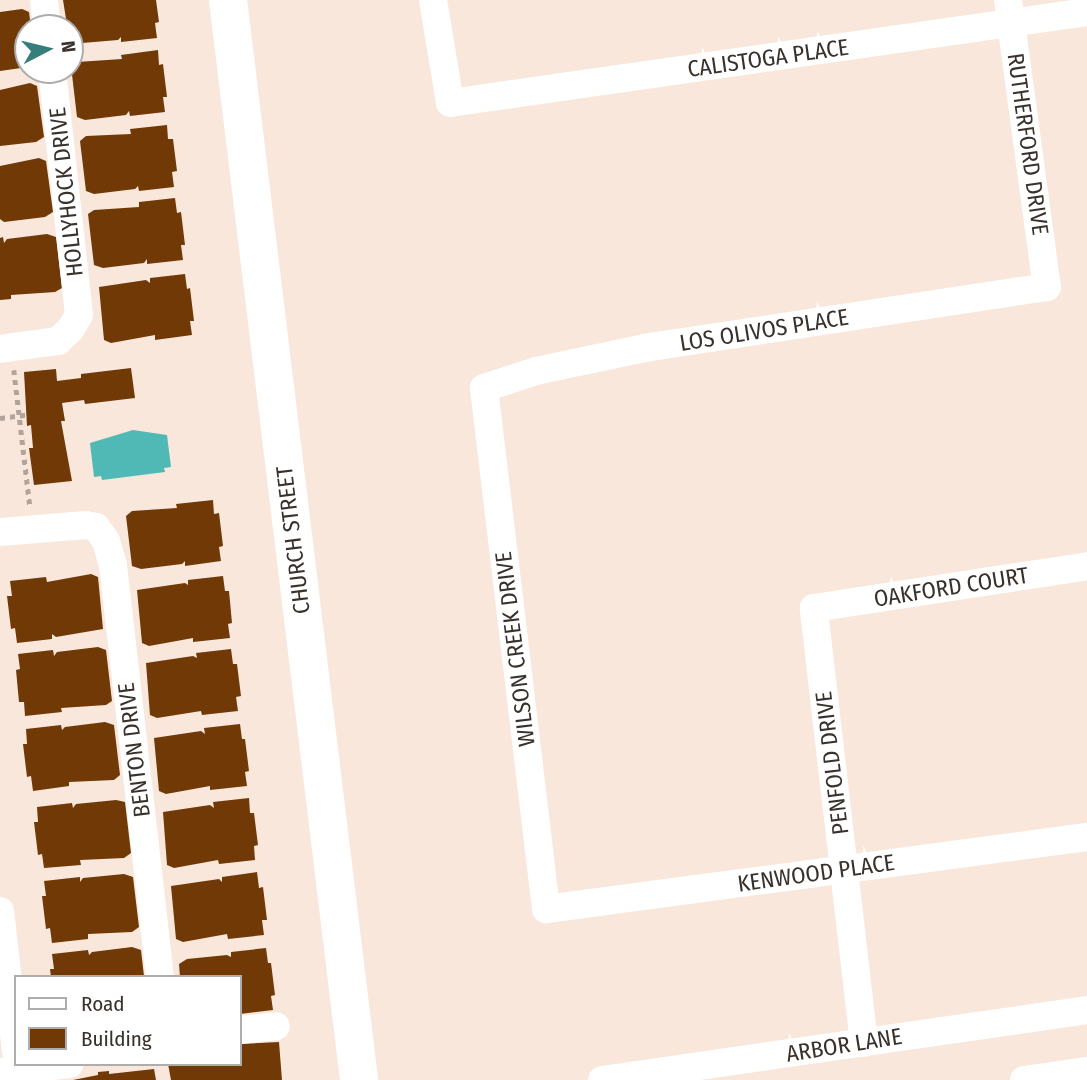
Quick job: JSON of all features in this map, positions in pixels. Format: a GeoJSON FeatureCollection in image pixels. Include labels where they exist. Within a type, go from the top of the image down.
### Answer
{"type":"FeatureCollection","features":[{"type":"Feature","properties":{"kind":"main road","name":"CHURCH STREET"},"geometry":{"type":"LineString","coordinates":[[228,0],[359,1080]]}},
{"type":"Feature","properties":{"kind":"street","name":"CALISTOGA PLACE"},"geometry":{"type":"LineString","coordinates":[[433,0],[450,103],[1010,12],[1087,12]]}},
{"type":"Feature","properties":{"kind":"street","name":"RUTHERFORD DRIVE"},"geometry":{"type":"LineString","coordinates":[[1010,12],[1047,287]]}},
{"type":"Feature","properties":{"kind":"street","name":"HOLLYHOCK DRIVE"},"geometry":{"type":"LineString","coordinates":[[6,349],[58,341],[70,330],[79,315],[54,84]]}},
{"type":"Feature","properties":{"kind":"street","name":"LOS OLIVOS PLACE"},"geometry":{"type":"LineString","coordinates":[[484,388],[537,371],[645,348],[1047,287]]}},
{"type":"Feature","properties":{"kind":"street","name":"WILSON CREEK DRIVE"},"geometry":{"type":"LineString","coordinates":[[484,388],[546,909]]}},
{"type":"Feature","properties":{"kind":"street","name":"BENTON DRIVE"},"geometry":{"type":"LineString","coordinates":[[33,529],[71,525],[96,527],[106,541],[113,565],[160,975]]}},
{"type":"Feature","properties":{"kind":"street"},"geometry":{"type":"LineString","coordinates":[[0,533],[33,529]]}},
{"type":"Feature","properties":{"kind":"street","name":"OAKFORD COURT"},"geometry":{"type":"LineString","coordinates":[[814,608],[1087,566]]}},
{"type":"Feature","properties":{"kind":"street","name":"PENFOLD DRIVE"},"geometry":{"type":"LineString","coordinates":[[814,608],[864,1043]]}},
{"type":"Feature","properties":{"kind":"street","name":"KENWOOD PLACE"},"geometry":{"type":"LineString","coordinates":[[546,909],[1087,836]]}},
{"type":"Feature","properties":{"kind":"street"},"geometry":{"type":"LineString","coordinates":[[0,911],[14,1058]]}},
{"type":"Feature","properties":{"kind":"street","name":"ARBOR LANE"},"geometry":{"type":"LineString","coordinates":[[602,1080],[1087,1010]]}},
{"type":"Feature","properties":{"kind":"street"},"geometry":{"type":"LineString","coordinates":[[242,1030],[276,1026]]}},
{"type":"Feature","properties":{"kind":"street"},"geometry":{"type":"LineString","coordinates":[[15,1068],[42,1066]]}},
{"type":"Feature","properties":{"kind":"street"},"geometry":{"type":"LineString","coordinates":[[1024,1080],[1087,1071]]}},
{"type":"Feature","properties":{"kind":"path"},"geometry":{"type":"LineString","coordinates":[[6,349],[19,416],[33,529]]}},
{"type":"Feature","properties":{"kind":"path"},"geometry":{"type":"LineString","coordinates":[[0,418],[26,415]]}},
{"type":"Feature","properties":{"kind":"water"},"geometry":{"type":"Polygon","coordinates":[[[133,430],[167,435],[171,467],[164,468],[165,472],[102,480],[101,476],[94,477],[90,443],[133,430]]]}},
{"type":"Feature","properties":{"kind":"building"},"geometry":{"type":"Polygon","coordinates":[[[63,0],[156,0],[159,22],[155,23],[157,38],[121,42],[121,37],[118,40],[84,43],[84,14],[65,14],[63,0]]]}},
{"type":"Feature","properties":{"kind":"building"},"geometry":{"type":"Polygon","coordinates":[[[22,9],[29,14],[14,14],[14,69],[0,71],[0,12],[22,9]]]}},
{"type":"Feature","properties":{"kind":"building"},"geometry":{"type":"Polygon","coordinates":[[[158,50],[159,65],[163,64],[167,97],[163,97],[165,112],[130,116],[129,111],[126,115],[85,120],[77,117],[73,84],[84,84],[84,62],[122,59],[121,55],[158,50]]]}},
{"type":"Feature","properties":{"kind":"building"},"geometry":{"type":"Polygon","coordinates":[[[26,84],[37,86],[44,137],[36,142],[0,146],[0,90],[26,84]]]}},
{"type":"Feature","properties":{"kind":"building"},"geometry":{"type":"Polygon","coordinates":[[[167,125],[168,139],[173,139],[177,171],[172,172],[174,187],[139,191],[138,186],[135,189],[94,194],[86,191],[80,141],[86,136],[131,134],[130,129],[167,125]]]}},
{"type":"Feature","properties":{"kind":"building"},"geometry":{"type":"Polygon","coordinates":[[[39,158],[46,161],[53,212],[45,217],[4,222],[0,219],[0,166],[39,158]]]}},
{"type":"Feature","properties":{"kind":"building"},"geometry":{"type":"Polygon","coordinates":[[[175,198],[177,213],[181,212],[185,245],[181,245],[183,260],[147,264],[147,259],[144,263],[103,268],[94,265],[88,214],[94,210],[139,207],[139,202],[175,198]]]}},
{"type":"Feature","properties":{"kind":"building"},"geometry":{"type":"Polygon","coordinates":[[[47,234],[56,237],[62,288],[55,292],[11,295],[11,299],[0,300],[0,238],[3,237],[4,243],[7,239],[47,234]]]}},
{"type":"Feature","properties":{"kind":"building"},"geometry":{"type":"Polygon","coordinates":[[[185,274],[187,289],[190,288],[194,321],[190,321],[192,335],[155,340],[155,335],[111,343],[104,340],[99,287],[146,280],[150,283],[150,278],[185,274]]]}},
{"type":"Feature","properties":{"kind":"building"},"geometry":{"type":"Polygon","coordinates":[[[131,368],[135,398],[85,404],[84,400],[62,403],[65,421],[61,421],[72,481],[34,485],[29,448],[33,448],[31,425],[27,426],[24,372],[56,369],[57,381],[81,378],[81,374],[131,368]]]}},
{"type":"Feature","properties":{"kind":"building"},"geometry":{"type":"Polygon","coordinates":[[[213,500],[214,514],[219,513],[223,546],[219,547],[221,561],[185,566],[185,561],[182,564],[141,569],[132,566],[126,516],[132,511],[177,508],[176,504],[213,500]]]}},
{"type":"Feature","properties":{"kind":"building"},"geometry":{"type":"Polygon","coordinates":[[[91,574],[98,577],[103,629],[56,637],[52,634],[52,639],[17,643],[15,628],[11,629],[7,596],[12,596],[10,581],[46,577],[47,582],[91,574]]]}},
{"type":"Feature","properties":{"kind":"building"},"geometry":{"type":"Polygon","coordinates":[[[223,576],[225,591],[229,591],[232,623],[228,624],[230,638],[193,642],[193,638],[149,646],[142,643],[137,590],[185,583],[188,585],[188,580],[223,576]]]}},
{"type":"Feature","properties":{"kind":"building"},"geometry":{"type":"Polygon","coordinates":[[[98,647],[106,650],[112,701],[106,705],[61,708],[62,712],[25,716],[24,702],[19,702],[16,670],[20,669],[18,654],[53,650],[54,656],[57,652],[98,647]]]}},
{"type":"Feature","properties":{"kind":"building"},"geometry":{"type":"Polygon","coordinates":[[[231,649],[233,664],[237,664],[241,696],[236,697],[238,711],[202,715],[201,711],[157,718],[150,715],[146,663],[193,656],[197,658],[196,653],[231,649]]]}},
{"type":"Feature","properties":{"kind":"building"},"geometry":{"type":"Polygon","coordinates":[[[105,722],[114,725],[120,775],[114,780],[69,782],[69,786],[33,791],[31,776],[27,777],[23,744],[27,744],[26,729],[61,725],[62,730],[65,727],[105,722]]]}},
{"type":"Feature","properties":{"kind":"building"},"geometry":{"type":"Polygon","coordinates":[[[240,724],[249,771],[245,772],[247,786],[210,790],[210,786],[166,794],[159,791],[154,738],[201,731],[205,734],[204,728],[240,724]]]}},
{"type":"Feature","properties":{"kind":"building"},"geometry":{"type":"Polygon","coordinates":[[[249,798],[258,845],[254,846],[255,860],[219,864],[218,860],[174,868],[167,865],[163,812],[210,805],[214,808],[213,802],[249,798]]]}},
{"type":"Feature","properties":{"kind":"building"},"geometry":{"type":"Polygon","coordinates":[[[116,800],[125,802],[131,853],[124,858],[80,860],[81,865],[44,868],[42,854],[38,855],[34,822],[38,822],[37,807],[72,803],[73,808],[76,804],[116,800]]]}},
{"type":"Feature","properties":{"kind":"building"},"geometry":{"type":"Polygon","coordinates":[[[257,872],[259,888],[263,887],[267,920],[262,920],[264,935],[228,939],[227,934],[183,942],[176,939],[171,886],[219,879],[222,882],[222,877],[257,872]]]}},
{"type":"Feature","properties":{"kind":"building"},"geometry":{"type":"Polygon","coordinates":[[[124,874],[133,877],[139,927],[132,932],[88,934],[88,939],[52,943],[50,928],[46,929],[42,896],[46,896],[44,881],[80,877],[80,882],[83,878],[124,874]]]}},
{"type":"Feature","properties":{"kind":"building"},"geometry":{"type":"Polygon","coordinates":[[[132,947],[141,950],[144,975],[51,975],[50,969],[54,969],[52,954],[88,950],[89,955],[92,952],[132,947]]]}},
{"type":"Feature","properties":{"kind":"building"},"geometry":{"type":"Polygon","coordinates":[[[266,948],[275,995],[271,996],[273,1010],[242,1014],[242,975],[180,975],[179,964],[187,959],[227,955],[231,957],[231,952],[266,948]]]}},
{"type":"Feature","properties":{"kind":"building"},"geometry":{"type":"Polygon","coordinates":[[[279,1042],[282,1080],[171,1080],[168,1066],[242,1066],[242,1044],[279,1042]]]}},
{"type":"Feature","properties":{"kind":"building"},"geometry":{"type":"Polygon","coordinates":[[[154,1069],[156,1080],[73,1080],[98,1075],[98,1072],[109,1071],[109,1074],[154,1069]]]}}]}
